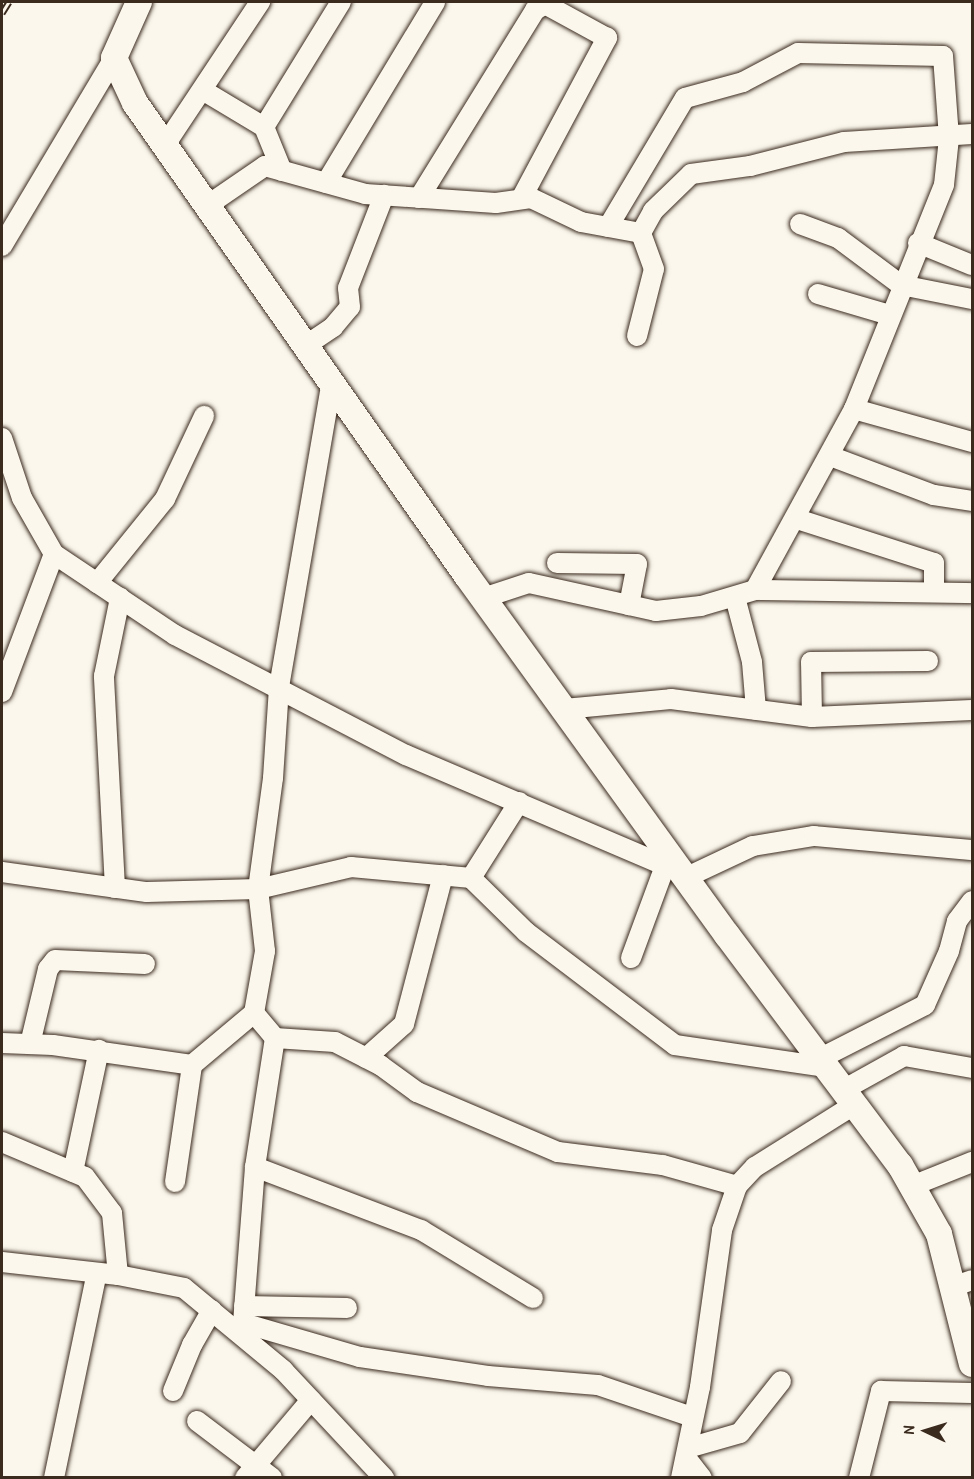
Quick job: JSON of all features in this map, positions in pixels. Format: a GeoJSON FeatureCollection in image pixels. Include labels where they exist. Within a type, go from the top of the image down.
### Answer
{"type":"FeatureCollection","features":[{"type":"Feature","properties":{"kind":"main road"},"geometry":{"type":"LineString","coordinates":[[139,2],[114,58],[135,103],[331,385],[679,873],[823,1063],[912,1186],[939,1234],[962,1284],[972,1364]]}},
{"type":"Feature","properties":{"kind":"street"},"geometry":{"type":"LineString","coordinates":[[165,145],[204,91],[260,2]]}},
{"type":"Feature","properties":{"kind":"street"},"geometry":{"type":"LineString","coordinates":[[264,127],[340,2]]}},
{"type":"Feature","properties":{"kind":"street"},"geometry":{"type":"LineString","coordinates":[[326,183],[435,2]]}},
{"type":"Feature","properties":{"kind":"street"},"geometry":{"type":"LineString","coordinates":[[419,198],[537,4],[607,38],[521,199]]}},
{"type":"Feature","properties":{"kind":"street"},"geometry":{"type":"LineString","coordinates":[[608,227],[685,98],[743,82],[798,52],[943,56],[949,138],[944,184],[901,285],[854,409],[797,519],[755,591]]}},
{"type":"Feature","properties":{"kind":"street"},"geometry":{"type":"LineString","coordinates":[[2,246],[114,58]]}},
{"type":"Feature","properties":{"kind":"street"},"geometry":{"type":"LineString","coordinates":[[204,91],[264,127],[282,171]]}},
{"type":"Feature","properties":{"kind":"street"},"geometry":{"type":"LineString","coordinates":[[637,336],[654,269],[641,233],[653,211],[691,174],[750,166],[844,142],[949,138],[972,134]]}},
{"type":"Feature","properties":{"kind":"street"},"geometry":{"type":"LineString","coordinates":[[208,205],[265,166],[326,183],[384,195],[496,203],[531,198],[581,222],[641,233]]}},
{"type":"Feature","properties":{"kind":"street"},"geometry":{"type":"LineString","coordinates":[[305,346],[333,327],[350,307],[348,288],[384,195]]}},
{"type":"Feature","properties":{"kind":"street"},"geometry":{"type":"LineString","coordinates":[[800,224],[838,238],[901,285],[972,299]]}},
{"type":"Feature","properties":{"kind":"street"},"geometry":{"type":"LineString","coordinates":[[918,243],[972,265]]}},
{"type":"Feature","properties":{"kind":"street"},"geometry":{"type":"LineString","coordinates":[[818,294],[890,315]]}},
{"type":"Feature","properties":{"kind":"street"},"geometry":{"type":"LineString","coordinates":[[175,1182],[192,1065],[254,1013],[265,951],[258,889],[273,778],[279,687],[331,385]]}},
{"type":"Feature","properties":{"kind":"street"},"geometry":{"type":"LineString","coordinates":[[854,409],[972,442]]}},
{"type":"Feature","properties":{"kind":"street"},"geometry":{"type":"LineString","coordinates":[[97,583],[165,499],[204,416]]}},
{"type":"Feature","properties":{"kind":"street"},"geometry":{"type":"LineString","coordinates":[[2,438],[22,498],[54,554],[175,635],[406,755],[679,873]]}},
{"type":"Feature","properties":{"kind":"street"},"geometry":{"type":"LineString","coordinates":[[830,456],[934,495],[972,501]]}},
{"type":"Feature","properties":{"kind":"street"},"geometry":{"type":"LineString","coordinates":[[797,519],[934,563],[934,592]]}},
{"type":"Feature","properties":{"kind":"street"},"geometry":{"type":"LineString","coordinates":[[2,692],[54,554]]}},
{"type":"Feature","properties":{"kind":"street"},"geometry":{"type":"LineString","coordinates":[[557,563],[633,561],[638,568],[629,605]]}},
{"type":"Feature","properties":{"kind":"street"},"geometry":{"type":"LineString","coordinates":[[483,598],[529,583],[656,611],[701,606],[755,591],[972,593]]}},
{"type":"Feature","properties":{"kind":"street"},"geometry":{"type":"LineString","coordinates":[[735,597],[752,662],[756,710]]}},
{"type":"Feature","properties":{"kind":"street"},"geometry":{"type":"LineString","coordinates":[[115,888],[104,676],[120,598]]}},
{"type":"Feature","properties":{"kind":"street"},"geometry":{"type":"LineString","coordinates":[[812,717],[811,662],[928,661]]}},
{"type":"Feature","properties":{"kind":"street"},"geometry":{"type":"LineString","coordinates":[[564,709],[671,699],[812,717],[972,711]]}},
{"type":"Feature","properties":{"kind":"street"},"geometry":{"type":"LineString","coordinates":[[471,878],[519,802]]}},
{"type":"Feature","properties":{"kind":"street"},"geometry":{"type":"LineString","coordinates":[[631,958],[679,873],[753,846],[814,836],[972,850]]}},
{"type":"Feature","properties":{"kind":"street"},"geometry":{"type":"LineString","coordinates":[[2,872],[147,892],[258,889],[351,867],[471,878],[526,932],[675,1045],[823,1063],[925,1005],[949,951],[957,921],[972,901]]}},
{"type":"Feature","properties":{"kind":"street"},"geometry":{"type":"LineString","coordinates":[[366,1058],[404,1024],[443,875]]}},
{"type":"Feature","properties":{"kind":"street"},"geometry":{"type":"LineString","coordinates":[[30,1044],[48,969],[55,960],[145,964]]}},
{"type":"Feature","properties":{"kind":"street"},"geometry":{"type":"LineString","coordinates":[[254,1013],[274,1038],[255,1167],[242,1321],[311,1400],[384,1478]]}},
{"type":"Feature","properties":{"kind":"street"},"geometry":{"type":"LineString","coordinates":[[274,1038],[335,1042],[366,1058],[417,1092],[558,1152],[655,1163],[737,1186]]}},
{"type":"Feature","properties":{"kind":"street"},"geometry":{"type":"LineString","coordinates":[[2,1043],[99,1050],[192,1065]]}},
{"type":"Feature","properties":{"kind":"street"},"geometry":{"type":"LineString","coordinates":[[73,1172],[99,1050]]}},
{"type":"Feature","properties":{"kind":"street"},"geometry":{"type":"LineString","coordinates":[[685,1461],[722,1230],[737,1186],[755,1167],[904,1056],[972,1068]]}},
{"type":"Feature","properties":{"kind":"street"},"geometry":{"type":"LineString","coordinates":[[2,1142],[85,1178],[112,1213],[118,1275]]}},
{"type":"Feature","properties":{"kind":"street"},"geometry":{"type":"LineString","coordinates":[[912,1186],[972,1162]]}},
{"type":"Feature","properties":{"kind":"street"},"geometry":{"type":"LineString","coordinates":[[255,1167],[421,1230],[533,1298]]}},
{"type":"Feature","properties":{"kind":"street"},"geometry":{"type":"LineString","coordinates":[[2,1262],[118,1275],[184,1288],[212,1310],[360,1357],[488,1376],[598,1385],[692,1417]]}},
{"type":"Feature","properties":{"kind":"street"},"geometry":{"type":"LineString","coordinates":[[54,1478],[97,1273]]}},
{"type":"Feature","properties":{"kind":"street"},"geometry":{"type":"LineString","coordinates":[[242,1321],[348,1308]]}},
{"type":"Feature","properties":{"kind":"street"},"geometry":{"type":"LineString","coordinates":[[173,1391],[192,1345],[212,1310]]}},
{"type":"Feature","properties":{"kind":"street"},"geometry":{"type":"LineString","coordinates":[[685,1461],[740,1432],[781,1381]]}},
{"type":"Feature","properties":{"kind":"street"},"geometry":{"type":"LineString","coordinates":[[859,1478],[880,1391],[972,1393]]}},
{"type":"Feature","properties":{"kind":"street"},"geometry":{"type":"LineString","coordinates":[[251,1471],[311,1400]]}},
{"type":"Feature","properties":{"kind":"street"},"geometry":{"type":"LineString","coordinates":[[197,1421],[251,1471],[272,1478]]}},
{"type":"Feature","properties":{"kind":"street"},"geometry":{"type":"LineString","coordinates":[[685,1461],[702,1478]]}},
{"type":"Feature","properties":{"kind":"railway"},"geometry":{"type":"LineString","coordinates":[[2,13],[9,2]]}}]}
